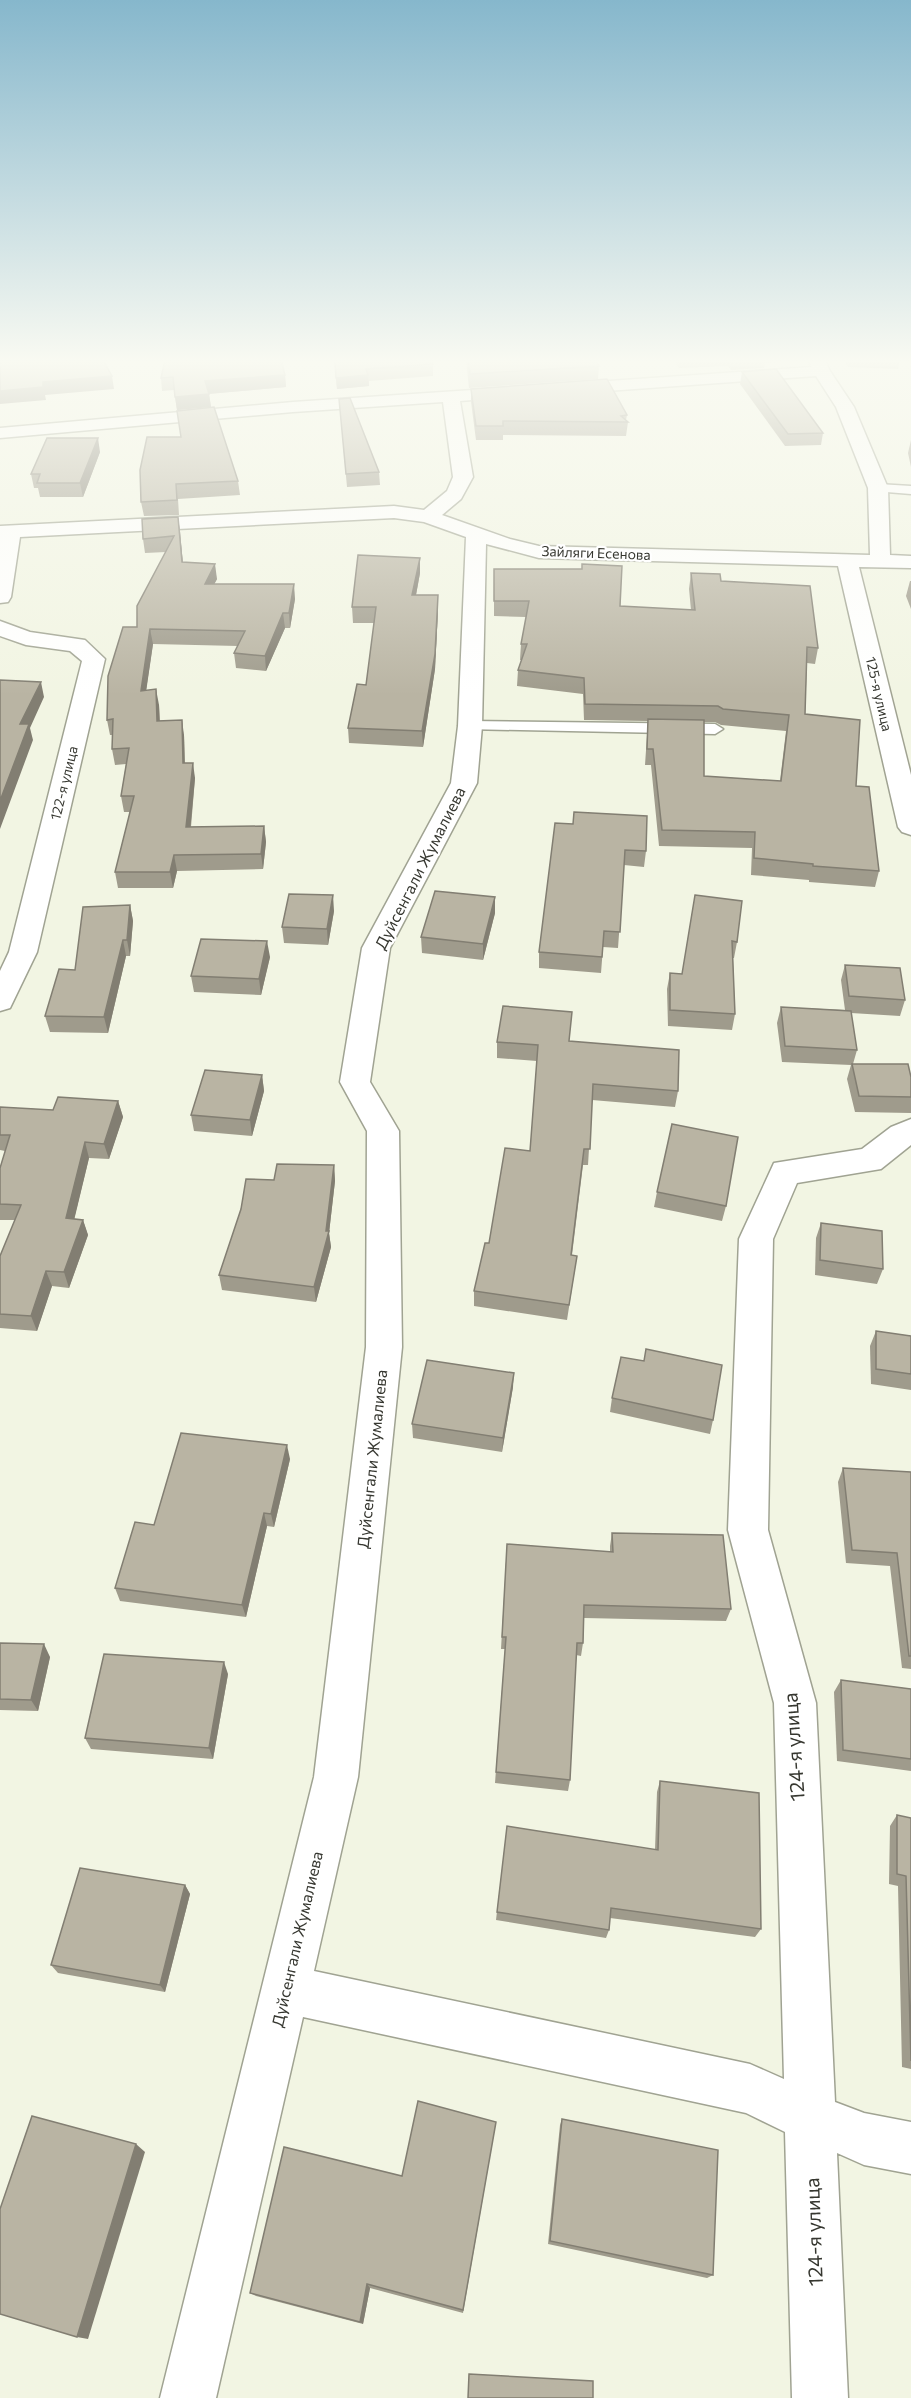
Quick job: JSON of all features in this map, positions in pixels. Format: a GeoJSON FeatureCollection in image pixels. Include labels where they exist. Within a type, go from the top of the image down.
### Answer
{"type":"FeatureCollection","features":[{"type":"Feature","properties":{"kind":"street"},"geometry":{"type":"LineString","coordinates":[[428,517],[449,500],[461,486],[462,472]]}},
{"type":"Feature","properties":{"kind":"street"},"geometry":{"type":"LineString","coordinates":[[871,472],[878,488],[880,561]]}},
{"type":"Feature","properties":{"kind":"street","name":"Зайляги Есенова"},"geometry":{"type":"LineString","coordinates":[[6,532],[394,512],[428,517],[504,544],[538,552],[911,562]]}},
{"type":"Feature","properties":{"kind":"street"},"geometry":{"type":"LineString","coordinates":[[0,597],[6,532]]}},
{"type":"Feature","properties":{"kind":"street","name":"Дуйсенгали Жумалиева"},"geometry":{"type":"LineString","coordinates":[[188,2398],[336,1776],[384,1347],[383,1131],[355,1082],[376,948],[464,783],[470,726],[476,533]]}},
{"type":"Feature","properties":{"kind":"street","name":"125-я улица"},"geometry":{"type":"LineString","coordinates":[[847,560],[911,827]]}},
{"type":"Feature","properties":{"kind":"street","name":"122-я улица"},"geometry":{"type":"LineString","coordinates":[[0,628],[26,638],[77,645],[93,659],[23,952],[0,1001]]}},
{"type":"Feature","properties":{"kind":"street","name":"124-я улица"},"geometry":{"type":"LineString","coordinates":[[820,2398],[795,1703],[748,1530],[756,1239],[785,1172],[870,1160],[902,1135],[911,1131]]}},
{"type":"Feature","properties":{"kind":"street"},"geometry":{"type":"LineString","coordinates":[[285,1989],[750,2089],[864,2139],[911,2148]]}},
{"type":"Feature","properties":{"kind":"lane"},"geometry":{"type":"LineString","coordinates":[[878,488],[911,490]]}},
{"type":"Feature","properties":{"kind":"lane"},"geometry":{"type":"LineString","coordinates":[[470,726],[715,729]]}},
{"type":"Feature","properties":{"kind":"building"},"geometry":{"type":"Polygon","coordinates":[[[32,472],[84,472],[80,483],[37,483],[40,474],[31,474],[32,472]]]}},
{"type":"Feature","properties":{"kind":"building"},"geometry":{"type":"Polygon","coordinates":[[[140,472],[235,472],[238,481],[176,484],[177,500],[141,502],[140,472]]]}},
{"type":"Feature","properties":{"kind":"building"},"geometry":{"type":"Polygon","coordinates":[[[346,472],[379,472],[346,474],[346,472]]]}},
{"type":"Feature","properties":{"kind":"building"},"geometry":{"type":"Polygon","coordinates":[[[178,517],[182,562],[215,564],[205,584],[294,584],[289,613],[283,613],[265,656],[234,653],[245,631],[150,629],[141,691],[156,689],[157,721],[182,720],[183,763],[193,763],[186,827],[264,826],[261,854],[174,855],[170,872],[115,872],[134,796],[121,796],[129,748],[112,749],[113,719],[107,720],[108,676],[123,627],[137,627],[137,606],[174,536],[143,539],[142,519],[178,517]]]}},
{"type":"Feature","properties":{"kind":"building"},"geometry":{"type":"Polygon","coordinates":[[[358,555],[420,558],[412,595],[438,595],[435,654],[422,731],[348,728],[357,684],[366,685],[376,607],[352,607],[358,555]]]}},
{"type":"Feature","properties":{"kind":"building"},"geometry":{"type":"Polygon","coordinates":[[[582,564],[622,566],[620,606],[695,610],[691,573],[720,574],[721,581],[810,586],[818,648],[807,647],[805,714],[860,720],[856,786],[869,787],[879,871],[813,866],[813,864],[754,858],[755,832],[662,830],[653,749],[647,749],[648,719],[704,720],[704,776],[781,781],[789,715],[723,709],[718,706],[585,704],[584,678],[518,670],[527,644],[521,644],[529,601],[494,601],[494,569],[582,569],[582,564]]]}},
{"type":"Feature","properties":{"kind":"building"},"geometry":{"type":"Polygon","coordinates":[[[0,680],[41,682],[20,724],[29,724],[0,801],[0,680]]]}},
{"type":"Feature","properties":{"kind":"building"},"geometry":{"type":"Polygon","coordinates":[[[574,812],[647,816],[646,851],[625,850],[620,932],[604,931],[602,957],[539,952],[555,823],[573,824],[574,812]]]}},
{"type":"Feature","properties":{"kind":"building"},"geometry":{"type":"Polygon","coordinates":[[[435,891],[495,897],[483,944],[421,937],[435,891]]]}},
{"type":"Feature","properties":{"kind":"building"},"geometry":{"type":"Polygon","coordinates":[[[289,894],[333,895],[327,929],[282,927],[289,894]]]}},
{"type":"Feature","properties":{"kind":"building"},"geometry":{"type":"Polygon","coordinates":[[[695,895],[742,901],[737,942],[732,941],[735,1014],[670,1010],[670,973],[682,974],[695,895]]]}},
{"type":"Feature","properties":{"kind":"building"},"geometry":{"type":"Polygon","coordinates":[[[130,905],[127,940],[123,940],[104,1017],[45,1016],[59,969],[75,970],[83,907],[130,905]]]}},
{"type":"Feature","properties":{"kind":"building"},"geometry":{"type":"Polygon","coordinates":[[[201,939],[267,941],[259,979],[191,976],[201,939]]]}},
{"type":"Feature","properties":{"kind":"building"},"geometry":{"type":"Polygon","coordinates":[[[845,965],[900,968],[905,1000],[849,996],[845,965]]]}},
{"type":"Feature","properties":{"kind":"building"},"geometry":{"type":"Polygon","coordinates":[[[503,1006],[572,1012],[569,1041],[679,1050],[678,1091],[593,1084],[590,1149],[584,1149],[571,1255],[577,1256],[569,1305],[474,1291],[485,1243],[489,1243],[505,1148],[530,1151],[538,1045],[497,1042],[503,1006]]]}},
{"type":"Feature","properties":{"kind":"building"},"geometry":{"type":"Polygon","coordinates":[[[781,1007],[851,1011],[857,1050],[785,1046],[781,1007]]]}},
{"type":"Feature","properties":{"kind":"building"},"geometry":{"type":"Polygon","coordinates":[[[852,1064],[908,1064],[911,1077],[911,1097],[859,1096],[852,1064]]]}},
{"type":"Feature","properties":{"kind":"building"},"geometry":{"type":"Polygon","coordinates":[[[205,1070],[262,1075],[250,1120],[191,1115],[205,1070]]]}},
{"type":"Feature","properties":{"kind":"building"},"geometry":{"type":"Polygon","coordinates":[[[58,1097],[118,1101],[104,1144],[85,1142],[66,1218],[83,1220],[64,1272],[46,1271],[31,1316],[0,1314],[0,1256],[21,1205],[0,1204],[0,1168],[10,1135],[0,1135],[0,1107],[53,1110],[58,1097]]]}},
{"type":"Feature","properties":{"kind":"building"},"geometry":{"type":"Polygon","coordinates":[[[672,1124],[738,1137],[726,1206],[657,1192],[672,1124]]]}},
{"type":"Feature","properties":{"kind":"building"},"geometry":{"type":"Polygon","coordinates":[[[277,1164],[334,1165],[326,1231],[329,1231],[314,1287],[219,1275],[241,1209],[246,1179],[274,1180],[277,1164]]]}},
{"type":"Feature","properties":{"kind":"building"},"geometry":{"type":"Polygon","coordinates":[[[821,1223],[882,1231],[883,1269],[820,1260],[821,1223]]]}},
{"type":"Feature","properties":{"kind":"building"},"geometry":{"type":"Polygon","coordinates":[[[876,1331],[911,1336],[911,1374],[876,1369],[876,1331]]]}},
{"type":"Feature","properties":{"kind":"building"},"geometry":{"type":"Polygon","coordinates":[[[646,1349],[722,1365],[713,1420],[612,1398],[621,1357],[644,1361],[646,1349]]]}},
{"type":"Feature","properties":{"kind":"building"},"geometry":{"type":"Polygon","coordinates":[[[427,1360],[514,1373],[503,1438],[412,1424],[427,1360]]]}},
{"type":"Feature","properties":{"kind":"building"},"geometry":{"type":"Polygon","coordinates":[[[181,1433],[287,1445],[271,1514],[264,1513],[242,1605],[115,1588],[135,1522],[154,1525],[181,1433]]]}},
{"type":"Feature","properties":{"kind":"building"},"geometry":{"type":"Polygon","coordinates":[[[843,1468],[911,1472],[911,1656],[909,1656],[897,1553],[852,1550],[843,1468]]]}},
{"type":"Feature","properties":{"kind":"building"},"geometry":{"type":"Polygon","coordinates":[[[612,1533],[723,1535],[731,1609],[584,1605],[583,1643],[577,1643],[570,1780],[496,1772],[506,1637],[502,1637],[507,1544],[613,1552],[612,1533]]]}},
{"type":"Feature","properties":{"kind":"building"},"geometry":{"type":"Polygon","coordinates":[[[0,1643],[44,1644],[31,1700],[0,1699],[0,1643]]]}},
{"type":"Feature","properties":{"kind":"building"},"geometry":{"type":"Polygon","coordinates":[[[104,1654],[224,1662],[209,1748],[85,1738],[104,1654]]]}},
{"type":"Feature","properties":{"kind":"building"},"geometry":{"type":"Polygon","coordinates":[[[841,1680],[911,1689],[911,1759],[843,1750],[841,1680]]]}},
{"type":"Feature","properties":{"kind":"building"},"geometry":{"type":"Polygon","coordinates":[[[660,1781],[759,1793],[761,1929],[611,1908],[609,1930],[497,1912],[507,1826],[658,1850],[660,1781]]]}},
{"type":"Feature","properties":{"kind":"building"},"geometry":{"type":"Polygon","coordinates":[[[897,1815],[911,1818],[911,2061],[906,1876],[897,1874],[897,1815]]]}},
{"type":"Feature","properties":{"kind":"building"},"geometry":{"type":"Polygon","coordinates":[[[80,1868],[185,1885],[160,1985],[51,1965],[80,1868]]]}},
{"type":"Feature","properties":{"kind":"building"},"geometry":{"type":"Polygon","coordinates":[[[418,2101],[496,2122],[463,2310],[367,2284],[360,2322],[250,2293],[284,2147],[402,2176],[418,2101]]]}},
{"type":"Feature","properties":{"kind":"building"},"geometry":{"type":"Polygon","coordinates":[[[32,2116],[136,2144],[77,2337],[0,2314],[0,2209],[32,2116]]]}},
{"type":"Feature","properties":{"kind":"building"},"geometry":{"type":"Polygon","coordinates":[[[562,2119],[718,2150],[713,2275],[550,2241],[562,2119]]]}},
{"type":"Feature","properties":{"kind":"building"},"geometry":{"type":"Polygon","coordinates":[[[469,2374],[593,2381],[593,2398],[468,2398],[469,2374]]]}}]}
